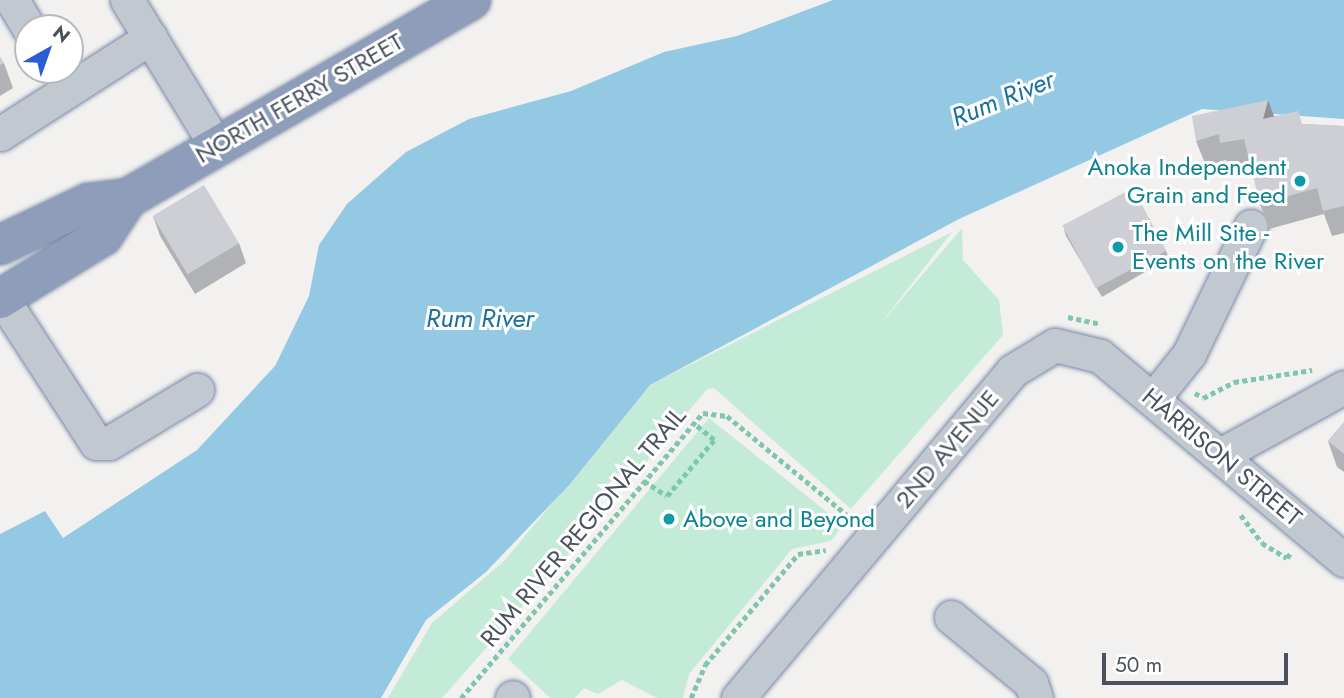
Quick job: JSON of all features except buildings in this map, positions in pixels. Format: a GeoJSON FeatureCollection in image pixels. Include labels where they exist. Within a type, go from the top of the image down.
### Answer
{"type":"FeatureCollection","features":[{"type":"Feature","properties":{"kind":"highway","name":"NORTH FERRY STREET"},"geometry":{"type":"LineString","coordinates":[[0,245],[88,203],[128,198],[471,0]]}},
{"type":"Feature","properties":{"kind":"highway","name":"NORTH FERRY STREET"},"geometry":{"type":"LineString","coordinates":[[1,297],[103,236],[128,198]]}},
{"type":"Feature","properties":{"kind":"street"},"geometry":{"type":"LineString","coordinates":[[127,0],[216,146]]}},
{"type":"Feature","properties":{"kind":"street"},"geometry":{"type":"LineString","coordinates":[[84,69],[150,37]]}},
{"type":"Feature","properties":{"kind":"street"},"geometry":{"type":"LineString","coordinates":[[0,134],[56,84]]}},
{"type":"Feature","properties":{"kind":"street"},"geometry":{"type":"LineString","coordinates":[[1153,399],[1189,354],[1251,226]]}},
{"type":"Feature","properties":{"kind":"street"},"geometry":{"type":"LineString","coordinates":[[1,297],[96,443],[108,443],[197,390]]}},
{"type":"Feature","properties":{"kind":"street","name":"HARRISON STREET"},"geometry":{"type":"LineString","coordinates":[[1105,342],[1153,399],[1344,560]]}},
{"type":"Feature","properties":{"kind":"street","name":"2ND AVENUE"},"geometry":{"type":"LineString","coordinates":[[738,698],[1028,357],[1070,344],[1105,342]]}},
{"type":"Feature","properties":{"kind":"street"},"geometry":{"type":"LineString","coordinates":[[1220,455],[1334,376]]}},
{"type":"Feature","properties":{"kind":"street"},"geometry":{"type":"LineString","coordinates":[[951,617],[1031,683],[1036,698]]}},
{"type":"Feature","properties":{"kind":"path"},"geometry":{"type":"LineString","coordinates":[[1063,317],[1105,342]]}},
{"type":"Feature","properties":{"kind":"path"},"geometry":{"type":"LineString","coordinates":[[1203,398],[1234,382],[1334,376]]}},
{"type":"Feature","properties":{"kind":"path","name":"RUM RIVER REGIONAL TRAIL"},"geometry":{"type":"LineString","coordinates":[[461,698],[703,413],[727,416],[854,520]]}},
{"type":"Feature","properties":{"kind":"path"},"geometry":{"type":"LineString","coordinates":[[644,481],[667,496],[714,440],[694,424]]}},
{"type":"Feature","properties":{"kind":"path"},"geometry":{"type":"LineString","coordinates":[[850,528],[862,512]]}},
{"type":"Feature","properties":{"kind":"path"},"geometry":{"type":"LineString","coordinates":[[691,698],[705,665],[798,554],[837,547]]}},
{"type":"Feature","properties":{"kind":"green space"},"geometry":{"type":"Polygon","coordinates":[[[962,228],[963,260],[999,300],[1003,335],[851,509],[714,388],[707,389],[629,482],[617,473],[586,513],[596,523],[442,698],[388,698],[432,623],[505,560],[650,385],[952,232],[878,327],[962,228]]]}},
{"type":"Feature","properties":{"kind":"green space"},"geometry":{"type":"Polygon","coordinates":[[[709,418],[843,525],[831,541],[792,549],[689,674],[683,698],[657,698],[622,680],[598,694],[584,688],[575,698],[550,698],[508,659],[709,418]]]}},
{"type":"Feature","properties":{"kind":"water","name":"Rum River"},"geometry":{"type":"Polygon","coordinates":[[[833,0],[1344,0],[1344,119],[1202,109],[959,219],[650,385],[570,484],[486,572],[426,620],[381,698],[0,698],[0,534],[45,511],[63,538],[197,450],[275,366],[309,296],[319,245],[347,204],[406,152],[469,119],[571,91],[664,52],[737,36],[833,0]]]}},
{"type":"Feature","properties":{"kind":"place","name":"Anoka Independent Grain and Feed"},"geometry":{"type":"Point","coordinates":[1300,181]}},
{"type":"Feature","properties":{"kind":"place","name":"The Mill Site - Events on the River"},"geometry":{"type":"Point","coordinates":[1118,247]}},
{"type":"Feature","properties":{"kind":"place","name":"Above and Beyond"},"geometry":{"type":"Point","coordinates":[669,519]}}]}
